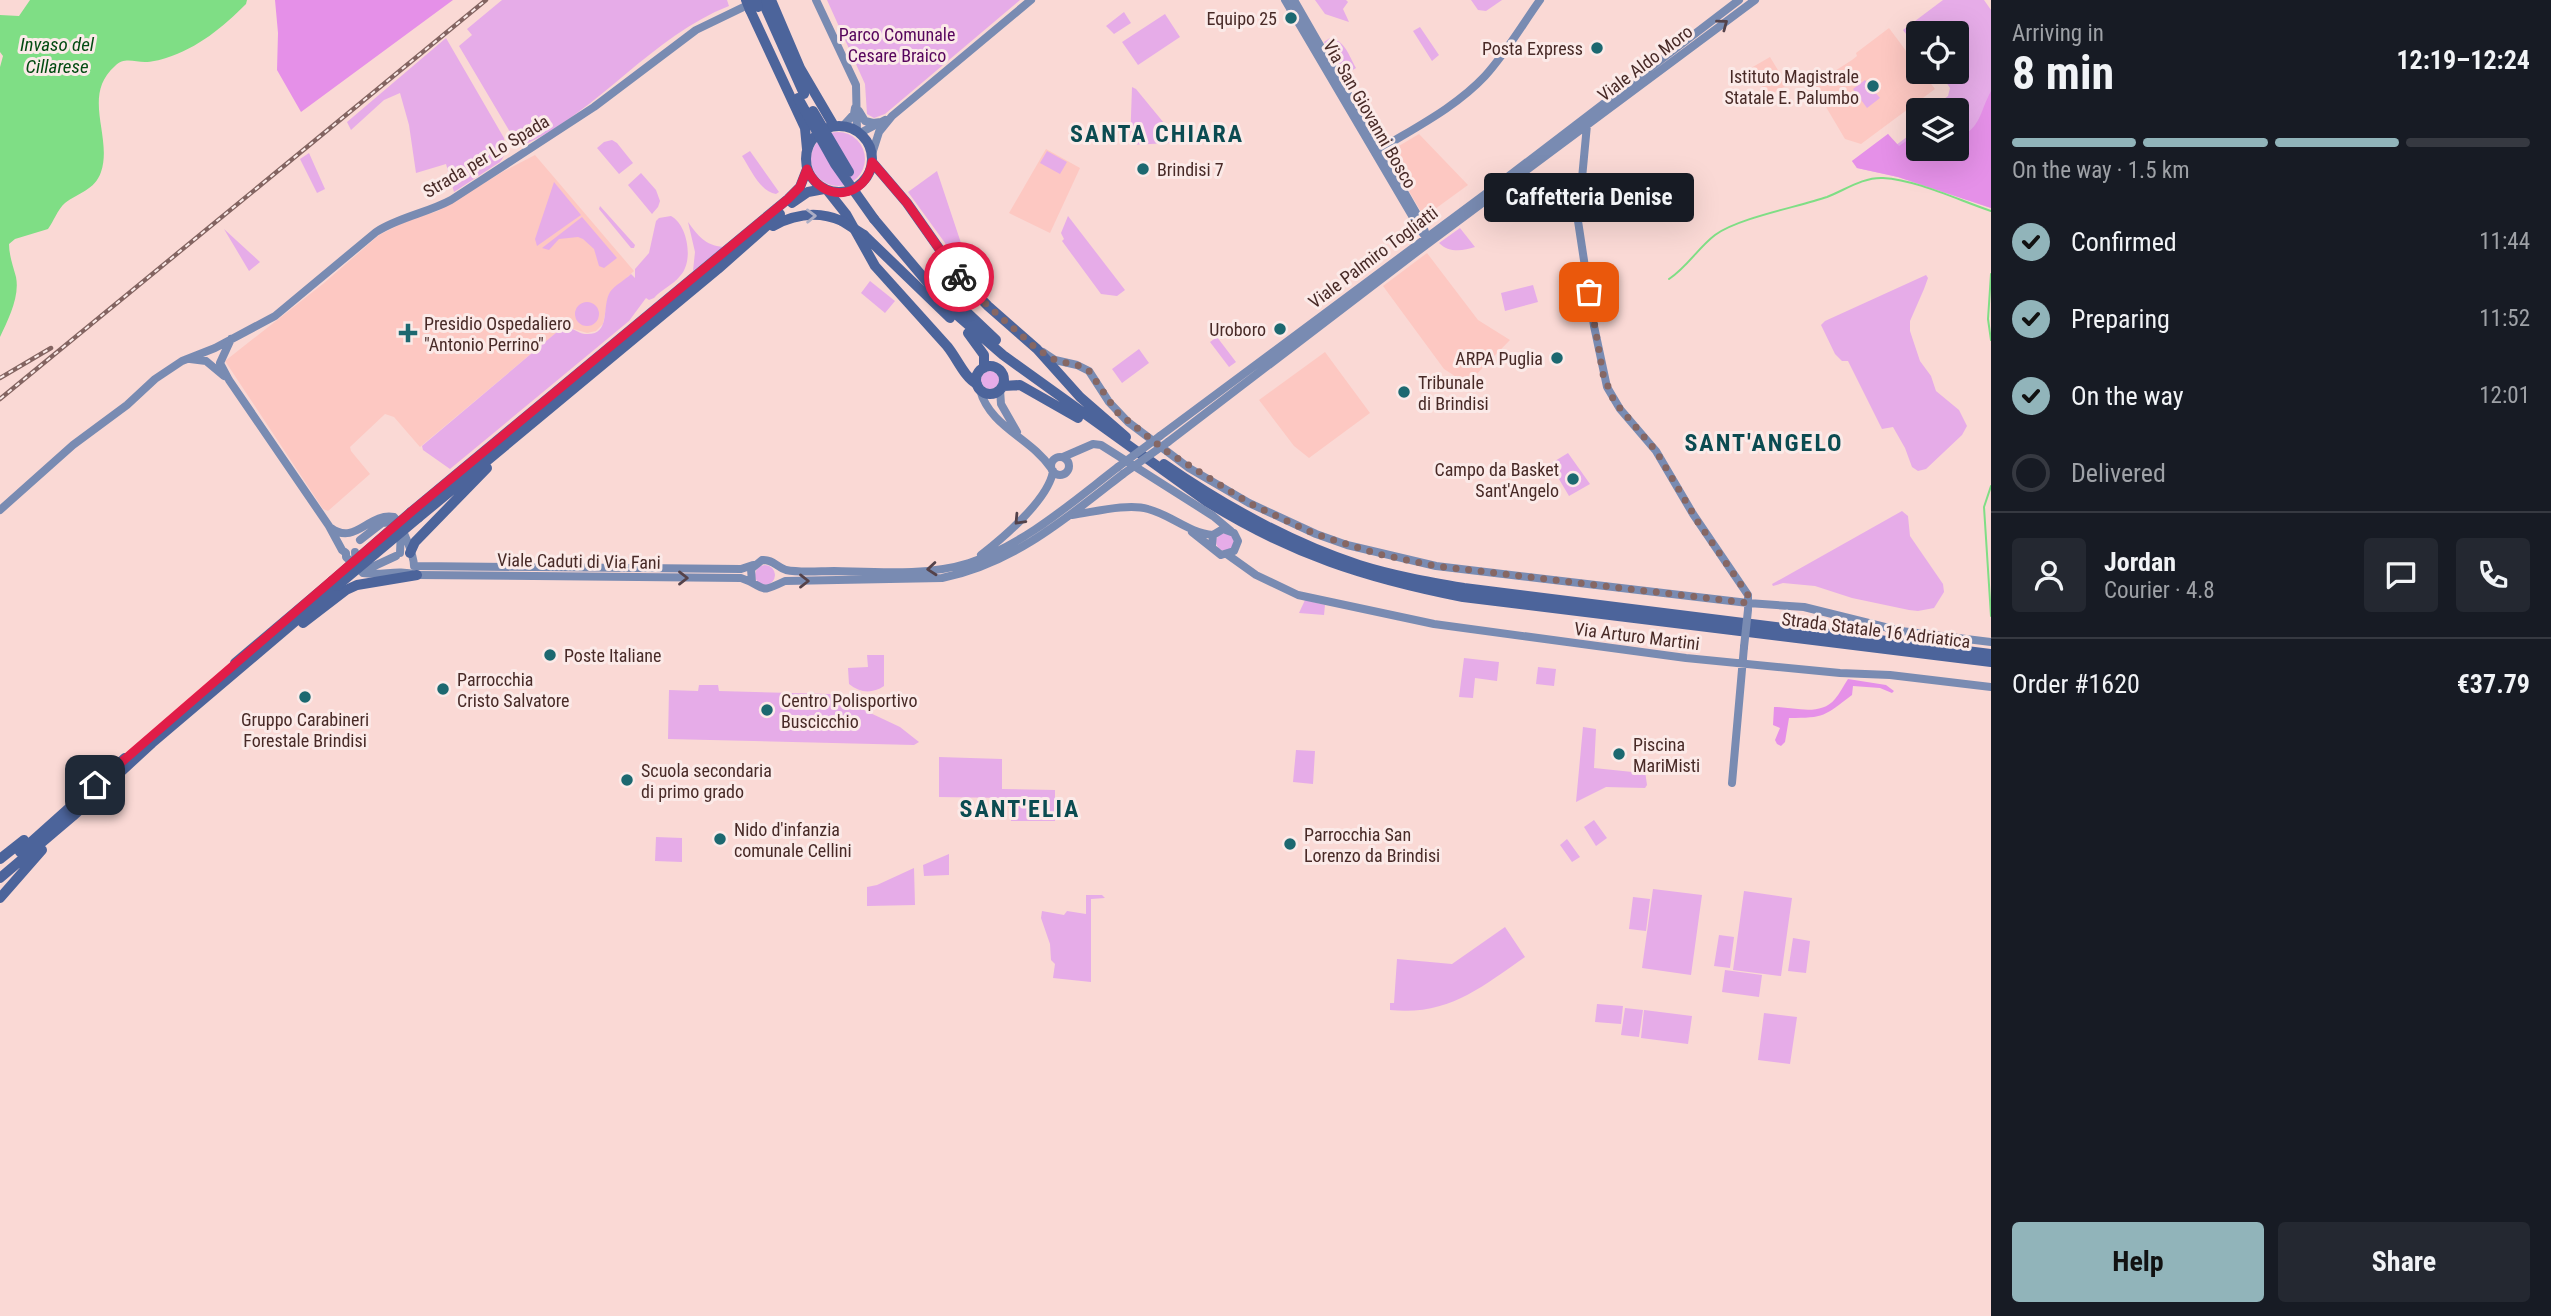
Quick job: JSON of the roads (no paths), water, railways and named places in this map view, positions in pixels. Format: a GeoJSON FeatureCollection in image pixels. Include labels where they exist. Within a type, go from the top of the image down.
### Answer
{"type":"FeatureCollection","features":[{"type":"Feature","properties":{"kind":"highway","name":"Strada Statale 16 Adriatica"},"geometry":{"type":"LineString","coordinates":[[760,3],[801,96],[892,242],[950,309],[972,329],[1003,355],[1124,439]]}},
{"type":"Feature","properties":{"kind":"highway"},"geometry":{"type":"LineString","coordinates":[[760,3],[839,126]]}},
{"type":"Feature","properties":{"kind":"highway"},"geometry":{"type":"LineString","coordinates":[[0,869],[82,796],[800,187],[807,169],[805,128],[760,3]]}},
{"type":"Feature","properties":{"kind":"highway"},"geometry":{"type":"LineString","coordinates":[[415,515],[740,250],[798,198],[812,191],[849,191],[868,177],[872,158],[869,144],[858,132],[839,126],[818,134],[807,149]]}},
{"type":"Feature","properties":{"kind":"highway"},"geometry":{"type":"LineString","coordinates":[[872,158],[957,274],[988,306],[1037,349],[1080,397],[1124,439]]}},
{"type":"Feature","properties":{"kind":"highway"},"geometry":{"type":"LineString","coordinates":[[807,169],[816,184],[825,190],[875,266],[979,387],[992,394],[1001,388],[1020,385],[1078,418],[1124,439]]}},
{"type":"Feature","properties":{"kind":"highway"},"geometry":{"type":"LineString","coordinates":[[844,218],[849,191]]}},
{"type":"Feature","properties":{"kind":"highway"},"geometry":{"type":"LineString","coordinates":[[740,250],[775,225],[792,218],[817,215],[844,218],[968,334],[1035,388],[1078,418]]}},
{"type":"Feature","properties":{"kind":"highway","name":"Strada Statale 16 Adriatica"},"geometry":{"type":"LineString","coordinates":[[877,217],[937,285],[1006,349],[1052,386],[1206,501],[1264,535],[1347,569],[1463,597],[1987,652]]}},
{"type":"Feature","properties":{"kind":"highway"},"geometry":{"type":"LineString","coordinates":[[892,242],[920,284],[947,315]]}},
{"type":"Feature","properties":{"kind":"highway"},"geometry":{"type":"LineString","coordinates":[[968,334],[984,355],[983,369],[977,376],[979,387]]}},
{"type":"Feature","properties":{"kind":"highway"},"geometry":{"type":"LineString","coordinates":[[958,360],[974,369],[992,367],[1000,370],[1004,378],[1001,388]]}},
{"type":"Feature","properties":{"kind":"highway"},"geometry":{"type":"LineString","coordinates":[[402,554],[526,427]]}},
{"type":"Feature","properties":{"kind":"highway"},"geometry":{"type":"LineString","coordinates":[[266,647],[316,614],[346,590],[406,572]]}},
{"type":"Feature","properties":{"kind":"highway"},"geometry":{"type":"LineString","coordinates":[[0,878],[73,816],[152,743],[266,647],[335,583]]}},
{"type":"Feature","properties":{"kind":"highway"},"geometry":{"type":"LineString","coordinates":[[0,859],[82,796]]}},
{"type":"Feature","properties":{"kind":"highway"},"geometry":{"type":"LineString","coordinates":[[0,898],[73,816]]}},
{"type":"Feature","properties":{"kind":"street"},"geometry":{"type":"LineString","coordinates":[[816,0],[856,85],[858,132],[892,116]]}},
{"type":"Feature","properties":{"kind":"street"},"geometry":{"type":"LineString","coordinates":[[872,158],[879,132],[892,116],[1031,0]]}},
{"type":"Feature","properties":{"kind":"street","name":"Via San Giovanni Bosco"},"geometry":{"type":"LineString","coordinates":[[1285,0],[1377,150]]}},
{"type":"Feature","properties":{"kind":"street","name":"Via San Giovanni Bosco"},"geometry":{"type":"LineString","coordinates":[[1294,0],[1428,240]]}},
{"type":"Feature","properties":{"kind":"street"},"geometry":{"type":"LineString","coordinates":[[1377,150],[1437,116],[1469,91],[1488,72],[1540,0]]}},
{"type":"Feature","properties":{"kind":"street","name":"Viale Aldo Moro"},"geometry":{"type":"LineString","coordinates":[[1604,101],[1739,0]]}},
{"type":"Feature","properties":{"kind":"street","name":"Viale Aldo Moro"},"geometry":{"type":"LineString","coordinates":[[1587,125],[1755,0]]}},
{"type":"Feature","properties":{"kind":"street","name":"Strada per Lo Spada"},"geometry":{"type":"LineString","coordinates":[[0,510],[73,445],[127,405],[155,379],[275,316],[384,227],[451,200],[594,107],[696,30],[734,10],[760,3]]}},
{"type":"Feature","properties":{"kind":"street","name":"Viale Palmiro Togliatti"},"geometry":{"type":"LineString","coordinates":[[1121,471],[1168,442],[1604,101]]}},
{"type":"Feature","properties":{"kind":"street"},"geometry":{"type":"LineString","coordinates":[[858,103],[862,118],[870,123],[881,122]]}},
{"type":"Feature","properties":{"kind":"street"},"geometry":{"type":"LineString","coordinates":[[839,126],[854,114],[858,103]]}},
{"type":"Feature","properties":{"kind":"street"},"geometry":{"type":"LineString","coordinates":[[1587,125],[1578,221],[1594,326],[1607,387],[1620,409],[1656,451],[1698,522],[1748,595],[1732,783]]}},
{"type":"Feature","properties":{"kind":"street","name":"Viale Palmiro Togliatti"},"geometry":{"type":"LineString","coordinates":[[1121,471],[1160,436],[1587,125]]}},
{"type":"Feature","properties":{"kind":"street"},"geometry":{"type":"LineString","coordinates":[[216,361],[231,339]]}},
{"type":"Feature","properties":{"kind":"street"},"geometry":{"type":"LineString","coordinates":[[211,349],[221,351],[216,361]]}},
{"type":"Feature","properties":{"kind":"street"},"geometry":{"type":"LineString","coordinates":[[211,349],[216,361],[340,545],[351,552],[361,565],[370,568],[402,554]]}},
{"type":"Feature","properties":{"kind":"street"},"geometry":{"type":"LineString","coordinates":[[1037,349],[1055,360],[1089,371],[1109,402],[1128,422],[1174,457],[1249,503],[1315,534],[1378,554],[1436,566],[1748,606],[1804,607],[1987,652]]}},
{"type":"Feature","properties":{"kind":"street"},"geometry":{"type":"LineString","coordinates":[[189,359],[216,361]]}},
{"type":"Feature","properties":{"kind":"street"},"geometry":{"type":"LineString","coordinates":[[1064,380],[1065,372],[1077,365]]}},
{"type":"Feature","properties":{"kind":"street"},"geometry":{"type":"LineString","coordinates":[[979,387],[984,403],[1001,424],[1038,453],[1052,470],[1063,474],[1080,451]]}},
{"type":"Feature","properties":{"kind":"street"},"geometry":{"type":"LineString","coordinates":[[1001,388],[1001,404],[1020,437]]}},
{"type":"Feature","properties":{"kind":"street"},"geometry":{"type":"LineString","coordinates":[[974,561],[998,542],[1045,492],[1051,482],[1052,462],[1093,444],[1106,447],[1164,487],[1213,516],[1237,537],[1241,558],[1248,570]]}},
{"type":"Feature","properties":{"kind":"street"},"geometry":{"type":"LineString","coordinates":[[1038,453],[1067,460],[1069,468]]}},
{"type":"Feature","properties":{"kind":"street","name":"Viale Caduti di Via Fani"},"geometry":{"type":"LineString","coordinates":[[406,572],[741,578],[764,590],[785,581],[923,580],[964,574],[1016,552],[1100,492],[1121,471]]}},
{"type":"Feature","properties":{"kind":"street","name":"Viale Caduti di Via Fani"},"geometry":{"type":"LineString","coordinates":[[406,572],[741,569],[767,559],[786,570],[938,569],[974,561],[1005,548],[1121,471]]}},
{"type":"Feature","properties":{"kind":"street"},"geometry":{"type":"LineString","coordinates":[[1100,492],[1104,505],[1127,508]]}},
{"type":"Feature","properties":{"kind":"street"},"geometry":{"type":"LineString","coordinates":[[1069,515],[1140,507],[1152,510],[1189,529],[1212,545],[1218,553],[1228,555],[1237,545]]}},
{"type":"Feature","properties":{"kind":"street"},"geometry":{"type":"LineString","coordinates":[[357,537],[375,519],[382,516],[394,517],[404,528],[402,554],[394,564],[406,572]]}},
{"type":"Feature","properties":{"kind":"street"},"geometry":{"type":"LineString","coordinates":[[1212,545],[1215,534],[1213,516]]}},
{"type":"Feature","properties":{"kind":"street"},"geometry":{"type":"LineString","coordinates":[[329,526],[344,535],[357,537]]}},
{"type":"Feature","properties":{"kind":"street"},"geometry":{"type":"LineString","coordinates":[[1189,529],[1215,534],[1223,529],[1231,531]]}},
{"type":"Feature","properties":{"kind":"street"},"geometry":{"type":"LineString","coordinates":[[340,545],[344,535]]}},
{"type":"Feature","properties":{"kind":"street"},"geometry":{"type":"LineString","coordinates":[[357,537],[359,547],[351,552],[349,561],[363,573],[406,572]]}},
{"type":"Feature","properties":{"kind":"street"},"geometry":{"type":"LineString","coordinates":[[402,554],[414,560],[406,572]]}},
{"type":"Feature","properties":{"kind":"street","name":"Via Arturo Martini"},"geometry":{"type":"LineString","coordinates":[[1228,555],[1248,570],[1283,589],[1394,616],[1473,631],[1742,664],[1890,675],[1991,687]]}},
{"type":"Feature","properties":{"kind":"street"},"geometry":{"type":"LineString","coordinates":[[752,582],[750,573],[753,565]]}},
{"type":"Feature","properties":{"kind":"street"},"geometry":{"type":"LineString","coordinates":[[777,585],[781,576],[779,566]]}},
{"type":"Feature","properties":{"kind":"water","name":"Invaso del Cillarese"},"geometry":{"type":"Polygon","coordinates":[[[30,0],[247,0],[219,29],[189,49],[156,61],[122,62],[105,78],[99,103],[104,158],[101,172],[95,183],[62,206],[48,229],[15,239],[9,244],[17,285],[12,308],[0,337],[0,67],[3,56],[0,52],[0,15],[19,16],[30,0]]]}},
{"type":"Feature","properties":{"kind":"waterway"},"geometry":{"type":"LineString","coordinates":[[1669,279],[1709,240],[1725,229],[1753,218],[1827,197],[1854,184],[1876,178],[1910,182],[1991,211]]}},
{"type":"Feature","properties":{"kind":"waterway"},"geometry":{"type":"LineString","coordinates":[[1991,274],[1988,319],[1991,340]]}},
{"type":"Feature","properties":{"kind":"waterway"},"geometry":{"type":"LineString","coordinates":[[1991,486],[1984,507],[1991,616]]}},
{"type":"Feature","properties":{"kind":"railway"},"geometry":{"type":"LineString","coordinates":[[0,399],[486,0]]}},
{"type":"Feature","properties":{"kind":"railway"},"geometry":{"type":"LineString","coordinates":[[0,378],[51,348]]}},
{"type":"Feature","properties":{"kind":"place","name":"Equipo 25"},"geometry":{"type":"Point","coordinates":[1291,18]}},
{"type":"Feature","properties":{"kind":"place","name":"Posta Express"},"geometry":{"type":"Point","coordinates":[1597,48]}},
{"type":"Feature","properties":{"kind":"place","name":"Istituto Magistrale Statale E. Palumbo"},"geometry":{"type":"Point","coordinates":[1873,86]}},
{"type":"Feature","properties":{"kind":"place","name":"Brindisi 7"},"geometry":{"type":"Point","coordinates":[1143,169]}},
{"type":"Feature","properties":{"kind":"place","name":"Caffetteria Denise"},"geometry":{"type":"Point","coordinates":[1589,292]}},
{"type":"Feature","properties":{"kind":"place","name":"Uroboro"},"geometry":{"type":"Point","coordinates":[1280,329]}},
{"type":"Feature","properties":{"kind":"place","name":"Presidio Ospedaliero \"Antonio Perrino\""},"geometry":{"type":"Point","coordinates":[408,333]}},
{"type":"Feature","properties":{"kind":"place","name":"ARPA Puglia"},"geometry":{"type":"Point","coordinates":[1557,358]}},
{"type":"Feature","properties":{"kind":"place","name":"Tribunale di Brindisi"},"geometry":{"type":"Point","coordinates":[1404,392]}},
{"type":"Feature","properties":{"kind":"place","name":"Campo da Basket Sant'Angelo"},"geometry":{"type":"Point","coordinates":[1573,479]}},
{"type":"Feature","properties":{"kind":"place","name":"Poste Italiane"},"geometry":{"type":"Point","coordinates":[550,655]}},
{"type":"Feature","properties":{"kind":"place","name":"Parrocchia Cristo Salvatore"},"geometry":{"type":"Point","coordinates":[443,689]}},
{"type":"Feature","properties":{"kind":"place","name":"Gruppo Carabineri Forestale Brindisi"},"geometry":{"type":"Point","coordinates":[305,697]}},
{"type":"Feature","properties":{"kind":"place","name":"Centro Polisportivo Buscicchio"},"geometry":{"type":"Point","coordinates":[767,710]}},
{"type":"Feature","properties":{"kind":"place","name":"Piscina MariMisti"},"geometry":{"type":"Point","coordinates":[1619,754]}},
{"type":"Feature","properties":{"kind":"place","name":"Scuola secondaria di primo grado"},"geometry":{"type":"Point","coordinates":[627,780]}},
{"type":"Feature","properties":{"kind":"place","name":"Nido d'infanzia comunale Cellini"},"geometry":{"type":"Point","coordinates":[720,839]}},
{"type":"Feature","properties":{"kind":"place","name":"Parrocchia San Lorenzo da Brindisi"},"geometry":{"type":"Point","coordinates":[1290,844]}},
{"type":"Feature","properties":{"kind":"district","name":"SANTA CHIARA"},"geometry":{"type":"Point","coordinates":[1157,134]}},
{"type":"Feature","properties":{"kind":"district","name":"SANT'ANGELO"},"geometry":{"type":"Point","coordinates":[1764,443]}},
{"type":"Feature","properties":{"kind":"district","name":"SANT'ELIA"},"geometry":{"type":"Point","coordinates":[1020,809]}},
{"type":"Feature","properties":{"kind":"park label","name":"Parco Comunale Cesare Braico"},"geometry":{"type":"Point","coordinates":[897,44]}}]}
